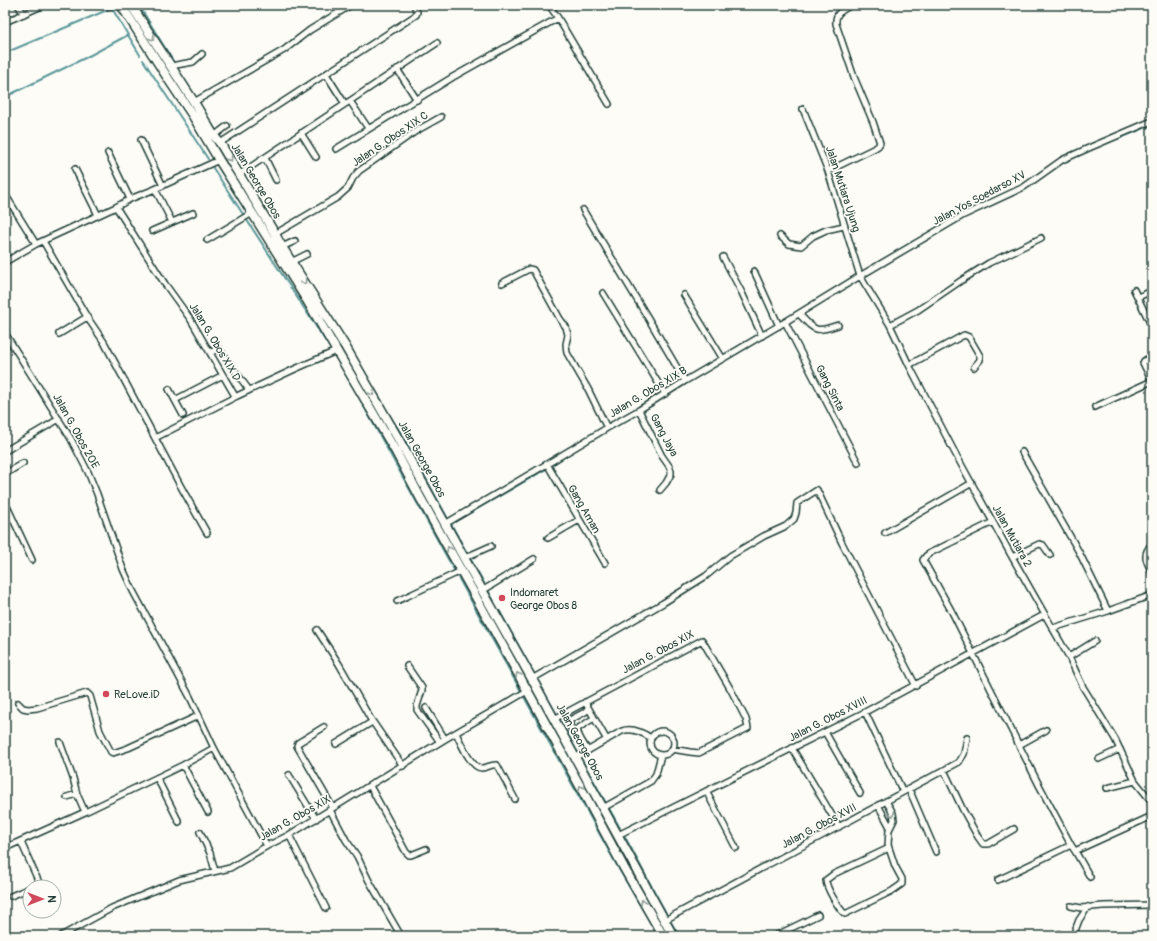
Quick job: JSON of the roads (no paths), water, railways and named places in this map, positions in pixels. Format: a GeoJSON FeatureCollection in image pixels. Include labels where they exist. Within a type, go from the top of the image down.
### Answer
{"type":"FeatureCollection","features":[{"type":"Feature","properties":{"kind":"main road","name":"Jalan George Obos"},"geometry":{"type":"LineString","coordinates":[[121,5],[193,116],[308,302],[396,452],[624,868],[663,936]]}},
{"type":"Feature","properties":{"kind":"main road","name":"Jalan George Obos"},"geometry":{"type":"LineString","coordinates":[[132,5],[214,136],[240,174],[282,248],[345,346],[482,590],[535,677],[557,717],[575,758],[606,806],[618,835],[673,936]]}},
{"type":"Feature","properties":{"kind":"street"},"geometry":{"type":"LineString","coordinates":[[18,5],[24,14]]}},
{"type":"Feature","properties":{"kind":"street"},"geometry":{"type":"LineString","coordinates":[[5,22],[44,5]]}},
{"type":"Feature","properties":{"kind":"street"},"geometry":{"type":"LineString","coordinates":[[194,102],[284,50],[310,30],[351,5]]}},
{"type":"Feature","properties":{"kind":"street"},"geometry":{"type":"LineString","coordinates":[[220,143],[416,15],[417,12],[414,5]]}},
{"type":"Feature","properties":{"kind":"street"},"geometry":{"type":"LineString","coordinates":[[549,5],[608,104]]}},
{"type":"Feature","properties":{"kind":"street"},"geometry":{"type":"LineString","coordinates":[[828,171],[875,148],[880,144],[854,77],[836,24],[837,14],[851,5]]}},
{"type":"Feature","properties":{"kind":"street"},"geometry":{"type":"LineString","coordinates":[[336,149],[453,77],[558,18]]}},
{"type":"Feature","properties":{"kind":"street"},"geometry":{"type":"LineString","coordinates":[[240,174],[437,43]]}},
{"type":"Feature","properties":{"kind":"street"},"geometry":{"type":"LineString","coordinates":[[172,68],[176,65],[193,62],[202,54]]}},
{"type":"Feature","properties":{"kind":"street"},"geometry":{"type":"LineString","coordinates":[[397,69],[417,100]]}},
{"type":"Feature","properties":{"kind":"street"},"geometry":{"type":"LineString","coordinates":[[326,74],[368,128]]}},
{"type":"Feature","properties":{"kind":"street","name":"Jalan Mutiara Ujung"},"geometry":{"type":"LineString","coordinates":[[803,109],[828,171],[860,276]]}},
{"type":"Feature","properties":{"kind":"street","name":"Jalan G. Obos XIX C"},"geometry":{"type":"LineString","coordinates":[[275,234],[338,197],[348,188],[355,174],[364,166],[416,131],[441,117]]}},
{"type":"Feature","properties":{"kind":"street","name":"Jalan Yos Soedarso XV"},"geometry":{"type":"LineString","coordinates":[[860,276],[962,216],[1024,187],[1062,160],[1152,121]]}},
{"type":"Feature","properties":{"kind":"street"},"geometry":{"type":"LineString","coordinates":[[214,136],[227,126]]}},
{"type":"Feature","properties":{"kind":"street"},"geometry":{"type":"LineString","coordinates":[[300,133],[316,157]]}},
{"type":"Feature","properties":{"kind":"street"},"geometry":{"type":"LineString","coordinates":[[141,140],[162,186]]}},
{"type":"Feature","properties":{"kind":"street"},"geometry":{"type":"LineString","coordinates":[[108,153],[130,198]]}},
{"type":"Feature","properties":{"kind":"street"},"geometry":{"type":"LineString","coordinates":[[265,158],[276,180]]}},
{"type":"Feature","properties":{"kind":"street"},"geometry":{"type":"LineString","coordinates":[[5,262],[43,240],[116,207],[130,198],[155,189],[219,160]]}},
{"type":"Feature","properties":{"kind":"street"},"geometry":{"type":"LineString","coordinates":[[75,169],[98,215]]}},
{"type":"Feature","properties":{"kind":"street"},"geometry":{"type":"LineString","coordinates":[[155,189],[172,222]]}},
{"type":"Feature","properties":{"kind":"street"},"geometry":{"type":"LineString","coordinates":[[5,194],[36,244]]}},
{"type":"Feature","properties":{"kind":"street","name":"Jalan G. Obos XIX D"},"geometry":{"type":"LineString","coordinates":[[116,207],[165,284],[191,320],[233,393],[237,396],[336,352]]}},
{"type":"Feature","properties":{"kind":"street"},"geometry":{"type":"LineString","coordinates":[[583,210],[685,381]]}},
{"type":"Feature","properties":{"kind":"street"},"geometry":{"type":"LineString","coordinates":[[152,231],[194,213]]}},
{"type":"Feature","properties":{"kind":"street"},"geometry":{"type":"LineString","coordinates":[[207,240],[252,213]]}},
{"type":"Feature","properties":{"kind":"street"},"geometry":{"type":"LineString","coordinates":[[780,236],[789,244],[801,246],[813,236],[826,230],[844,226]]}},
{"type":"Feature","properties":{"kind":"street"},"geometry":{"type":"LineString","coordinates":[[890,325],[918,310],[988,263],[1041,238]]}},
{"type":"Feature","properties":{"kind":"street"},"geometry":{"type":"LineString","coordinates":[[43,240],[87,317],[104,342],[207,533]]}},
{"type":"Feature","properties":{"kind":"street"},"geometry":{"type":"LineString","coordinates":[[282,248],[295,241]]}},
{"type":"Feature","properties":{"kind":"street"},"geometry":{"type":"LineString","coordinates":[[291,262],[307,254]]}},
{"type":"Feature","properties":{"kind":"street"},"geometry":{"type":"LineString","coordinates":[[723,257],[762,336]]}},
{"type":"Feature","properties":{"kind":"street"},"geometry":{"type":"LineString","coordinates":[[502,283],[529,269],[533,270],[566,327],[568,335],[566,344],[567,353],[588,389],[607,428]]}},
{"type":"Feature","properties":{"kind":"street"},"geometry":{"type":"LineString","coordinates":[[754,271],[779,326]]}},
{"type":"Feature","properties":{"kind":"street","name":"Jalan G. Obos XIX B"},"geometry":{"type":"LineString","coordinates":[[445,524],[639,410],[722,358],[779,326],[860,276]]}},
{"type":"Feature","properties":{"kind":"street","name":"Jalan Mutiara 2"},"geometry":{"type":"LineString","coordinates":[[860,276],[890,325],[909,365],[972,483],[1044,615],[1069,657],[1084,687],[1120,749],[1135,781],[1152,802]]}},
{"type":"Feature","properties":{"kind":"street"},"geometry":{"type":"LineString","coordinates":[[1134,290],[1152,327]]}},
{"type":"Feature","properties":{"kind":"street"},"geometry":{"type":"LineString","coordinates":[[1138,298],[1152,291]]}},
{"type":"Feature","properties":{"kind":"street"},"geometry":{"type":"LineString","coordinates":[[603,293],[665,394]]}},
{"type":"Feature","properties":{"kind":"street"},"geometry":{"type":"LineString","coordinates":[[684,295],[722,358]]}},
{"type":"Feature","properties":{"kind":"street"},"geometry":{"type":"LineString","coordinates":[[799,314],[809,325],[818,330],[825,330],[838,325]]}},
{"type":"Feature","properties":{"kind":"street"},"geometry":{"type":"LineString","coordinates":[[59,334],[87,317]]}},
{"type":"Feature","properties":{"kind":"street","name":"Gang Sinta"},"geometry":{"type":"LineString","coordinates":[[785,322],[858,463]]}},
{"type":"Feature","properties":{"kind":"street","name":"Jalan G. Obos 20E"},"geometry":{"type":"LineString","coordinates":[[5,333],[71,439],[91,480],[123,569],[144,612],[190,697],[214,748],[267,846]]}},
{"type":"Feature","properties":{"kind":"street"},"geometry":{"type":"LineString","coordinates":[[909,365],[964,335],[969,337],[980,356],[980,360],[974,367]]}},
{"type":"Feature","properties":{"kind":"street"},"geometry":{"type":"LineString","coordinates":[[210,353],[219,349],[249,390]]}},
{"type":"Feature","properties":{"kind":"street"},"geometry":{"type":"LineString","coordinates":[[1095,407],[1152,381],[1143,363],[1152,356]]}},
{"type":"Feature","properties":{"kind":"street"},"geometry":{"type":"LineString","coordinates":[[175,400],[223,375]]}},
{"type":"Feature","properties":{"kind":"street"},"geometry":{"type":"LineString","coordinates":[[169,389],[183,415]]}},
{"type":"Feature","properties":{"kind":"street"},"geometry":{"type":"LineString","coordinates":[[155,438],[237,396]]}},
{"type":"Feature","properties":{"kind":"street","name":"Gang Jaya"},"geometry":{"type":"LineString","coordinates":[[639,410],[662,456],[669,466],[670,474],[666,484],[660,490]]}},
{"type":"Feature","properties":{"kind":"street"},"geometry":{"type":"LineString","coordinates":[[5,451],[59,419]]}},
{"type":"Feature","properties":{"kind":"street"},"geometry":{"type":"LineString","coordinates":[[1022,452],[1079,552],[1108,611]]}},
{"type":"Feature","properties":{"kind":"street"},"geometry":{"type":"LineString","coordinates":[[5,474],[24,463]]}},
{"type":"Feature","properties":{"kind":"street","name":"Gang Aman"},"geometry":{"type":"LineString","coordinates":[[547,464],[604,563]]}},
{"type":"Feature","properties":{"kind":"street"},"geometry":{"type":"LineString","coordinates":[[885,533],[972,483]]}},
{"type":"Feature","properties":{"kind":"street"},"geometry":{"type":"LineString","coordinates":[[535,677],[669,599],[706,576],[730,556],[764,536],[786,526],[794,519],[797,503],[817,490],[842,543],[916,686]]}},
{"type":"Feature","properties":{"kind":"street"},"geometry":{"type":"LineString","coordinates":[[5,502],[32,560]]}},
{"type":"Feature","properties":{"kind":"street"},"geometry":{"type":"LineString","coordinates":[[548,538],[579,520]]}},
{"type":"Feature","properties":{"kind":"street"},"geometry":{"type":"LineString","coordinates":[[993,522],[930,553],[923,560],[952,612],[1071,845],[1090,877]]}},
{"type":"Feature","properties":{"kind":"street"},"geometry":{"type":"LineString","coordinates":[[1012,557],[1039,544],[1043,545],[1050,555]]}},
{"type":"Feature","properties":{"kind":"street"},"geometry":{"type":"LineString","coordinates":[[1152,544],[1147,549],[1146,555],[1146,562],[1152,572]]}},
{"type":"Feature","properties":{"kind":"street"},"geometry":{"type":"LineString","coordinates":[[464,558],[491,546]]}},
{"type":"Feature","properties":{"kind":"street"},"geometry":{"type":"LineString","coordinates":[[482,590],[534,559]]}},
{"type":"Feature","properties":{"kind":"street"},"geometry":{"type":"LineString","coordinates":[[397,601],[461,571]]}},
{"type":"Feature","properties":{"kind":"street"},"geometry":{"type":"LineString","coordinates":[[1053,628],[1108,611],[1152,595]]}},
{"type":"Feature","properties":{"kind":"street","name":"Jalan G. Obos XVIII"},"geometry":{"type":"LineString","coordinates":[[618,835],[916,686],[1044,615]]}},
{"type":"Feature","properties":{"kind":"street"},"geometry":{"type":"LineString","coordinates":[[317,630],[339,664],[372,722],[403,766]]}},
{"type":"Feature","properties":{"kind":"street","name":"Jalan G. Obos XIX"},"geometry":{"type":"LineString","coordinates":[[557,717],[702,640],[731,690],[748,726],[747,729],[699,753],[672,749]]}},
{"type":"Feature","properties":{"kind":"street"},"geometry":{"type":"LineString","coordinates":[[1069,657],[1095,641]]}},
{"type":"Feature","properties":{"kind":"street"},"geometry":{"type":"LineString","coordinates":[[407,666],[422,688],[417,710],[440,742]]}},
{"type":"Feature","properties":{"kind":"street","name":"Jalan G. Obos XIX"},"geometry":{"type":"LineString","coordinates":[[61,936],[112,908],[183,878],[230,868],[316,819],[440,742],[527,691]]}},
{"type":"Feature","properties":{"kind":"street"},"geometry":{"type":"LineString","coordinates":[[18,703],[24,708],[37,708],[87,693],[89,694],[100,731],[111,752],[113,753],[128,748],[198,716]]}},
{"type":"Feature","properties":{"kind":"street"},"geometry":{"type":"LineString","coordinates":[[585,702],[607,740]]}},
{"type":"Feature","properties":{"kind":"street"},"geometry":{"type":"LineString","coordinates":[[426,708],[445,739]]}},
{"type":"Feature","properties":{"kind":"street"},"geometry":{"type":"LineString","coordinates":[[588,708],[585,712],[570,720],[571,729],[578,735],[588,751]]}},
{"type":"Feature","properties":{"kind":"street"},"geometry":{"type":"LineString","coordinates":[[865,712],[936,852]]}},
{"type":"Feature","properties":{"kind":"street"},"geometry":{"type":"LineString","coordinates":[[578,735],[578,728],[594,718]]}},
{"type":"Feature","properties":{"kind":"street"},"geometry":{"type":"LineString","coordinates":[[336,744],[372,722]]}},
{"type":"Feature","properties":{"kind":"street"},"geometry":{"type":"LineString","coordinates":[[324,727],[298,743],[297,746],[332,809],[346,840],[357,856],[368,879],[401,936]]}},
{"type":"Feature","properties":{"kind":"street"},"geometry":{"type":"LineString","coordinates":[[575,758],[627,729],[643,732],[651,738]]}},
{"type":"Feature","properties":{"kind":"street"},"geometry":{"type":"LineString","coordinates":[[1019,745],[1046,730]]}},
{"type":"Feature","properties":{"kind":"street"},"geometry":{"type":"LineString","coordinates":[[658,732],[667,732],[671,735],[674,744],[668,754],[656,754],[650,747],[651,738],[658,732]]}},
{"type":"Feature","properties":{"kind":"street"},"geometry":{"type":"LineString","coordinates":[[825,732],[860,793]]}},
{"type":"Feature","properties":{"kind":"street"},"geometry":{"type":"LineString","coordinates":[[456,733],[471,762],[477,767],[482,768],[497,765],[515,799]]}},
{"type":"Feature","properties":{"kind":"street","name":"Jalan G. Obos XVII"},"geometry":{"type":"LineString","coordinates":[[665,920],[959,762],[964,754],[967,738]]}},
{"type":"Feature","properties":{"kind":"street"},"geometry":{"type":"LineString","coordinates":[[60,742],[77,794],[85,812]]}},
{"type":"Feature","properties":{"kind":"street"},"geometry":{"type":"LineString","coordinates":[[5,848],[21,842],[157,778],[214,748]]}},
{"type":"Feature","properties":{"kind":"street"},"geometry":{"type":"LineString","coordinates":[[792,748],[839,827]]}},
{"type":"Feature","properties":{"kind":"street"},"geometry":{"type":"LineString","coordinates":[[1099,759],[1120,749]]}},
{"type":"Feature","properties":{"kind":"street"},"geometry":{"type":"LineString","coordinates":[[606,806],[651,781],[656,774],[661,755]]}},
{"type":"Feature","properties":{"kind":"street"},"geometry":{"type":"LineString","coordinates":[[183,765],[208,812]]}},
{"type":"Feature","properties":{"kind":"street"},"geometry":{"type":"LineString","coordinates":[[944,770],[963,810],[981,842],[988,844],[1014,828]]}},
{"type":"Feature","properties":{"kind":"street"},"geometry":{"type":"LineString","coordinates":[[289,775],[316,819]]}},
{"type":"Feature","properties":{"kind":"street"},"geometry":{"type":"LineString","coordinates":[[157,778],[179,822]]}},
{"type":"Feature","properties":{"kind":"street"},"geometry":{"type":"LineString","coordinates":[[1107,788],[1135,781]]}},
{"type":"Feature","properties":{"kind":"street"},"geometry":{"type":"LineString","coordinates":[[370,786],[406,852],[411,856],[426,849]]}},
{"type":"Feature","properties":{"kind":"street"},"geometry":{"type":"LineString","coordinates":[[706,791],[736,848]]}},
{"type":"Feature","properties":{"kind":"street"},"geometry":{"type":"LineString","coordinates":[[67,798],[77,794]]}},
{"type":"Feature","properties":{"kind":"street"},"geometry":{"type":"LineString","coordinates":[[886,801],[894,817],[894,822],[890,827],[888,835],[888,845],[889,848],[895,866],[902,879],[902,884],[892,891],[845,914],[841,910],[829,889],[826,880],[834,874],[889,848]]}},
{"type":"Feature","properties":{"kind":"street"},"geometry":{"type":"LineString","coordinates":[[878,805],[890,827]]}},
{"type":"Feature","properties":{"kind":"street"},"geometry":{"type":"LineString","coordinates":[[1075,851],[1152,816]]}},
{"type":"Feature","properties":{"kind":"street"},"geometry":{"type":"LineString","coordinates":[[200,832],[210,854],[215,871]]}},
{"type":"Feature","properties":{"kind":"street"},"geometry":{"type":"LineString","coordinates":[[289,835],[326,908]]}},
{"type":"Feature","properties":{"kind":"street"},"geometry":{"type":"LineString","coordinates":[[21,842],[38,879]]}},
{"type":"Feature","properties":{"kind":"street"},"geometry":{"type":"LineString","coordinates":[[998,880],[1071,845]]}},
{"type":"Feature","properties":{"kind":"street"},"geometry":{"type":"LineString","coordinates":[[11,896],[22,891]]}},
{"type":"Feature","properties":{"kind":"street"},"geometry":{"type":"LineString","coordinates":[[1071,906],[1088,907],[1152,905]]}},
{"type":"Feature","properties":{"kind":"street"},"geometry":{"type":"LineString","coordinates":[[1073,936],[1079,920],[1088,907]]}},
{"type":"Feature","properties":{"kind":"street"},"geometry":{"type":"LineString","coordinates":[[775,936],[818,915]]}},
{"type":"Feature","properties":{"kind":"waterway"},"geometry":{"type":"LineString","coordinates":[[110,5],[140,55]]}},
{"type":"Feature","properties":{"kind":"waterway"},"geometry":{"type":"LineString","coordinates":[[140,7],[173,61]]}},
{"type":"Feature","properties":{"kind":"waterway"},"geometry":{"type":"LineString","coordinates":[[5,53],[112,8]]}},
{"type":"Feature","properties":{"kind":"waterway"},"geometry":{"type":"LineString","coordinates":[[5,97],[128,35]]}},
{"type":"Feature","properties":{"kind":"waterway"},"geometry":{"type":"LineString","coordinates":[[143,60],[208,159]]}},
{"type":"Feature","properties":{"kind":"waterway"},"geometry":{"type":"LineString","coordinates":[[178,70],[194,94]]}},
{"type":"Feature","properties":{"kind":"waterway"},"geometry":{"type":"LineString","coordinates":[[204,111],[215,129]]}},
{"type":"Feature","properties":{"kind":"waterway"},"geometry":{"type":"LineString","coordinates":[[1120,138],[1152,125]]}},
{"type":"Feature","properties":{"kind":"waterway"},"geometry":{"type":"LineString","coordinates":[[213,168],[330,348]]}},
{"type":"Feature","properties":{"kind":"waterway"},"geometry":{"type":"LineString","coordinates":[[289,250],[292,256]]}},
{"type":"Feature","properties":{"kind":"waterway"},"geometry":{"type":"LineString","coordinates":[[346,374],[620,871],[658,936]]}},
{"type":"Feature","properties":{"kind":"waterway"},"geometry":{"type":"LineString","coordinates":[[374,388],[382,401]]}},
{"type":"Feature","properties":{"kind":"waterway"},"geometry":{"type":"LineString","coordinates":[[387,411],[404,438],[447,517]]}},
{"type":"Feature","properties":{"kind":"waterway"},"geometry":{"type":"LineString","coordinates":[[551,466],[573,451]]}},
{"type":"Feature","properties":{"kind":"waterway"},"geometry":{"type":"LineString","coordinates":[[466,551],[451,524],[548,468]]}},
{"type":"Feature","properties":{"kind":"waterway"},"geometry":{"type":"LineString","coordinates":[[478,572],[484,583]]}},
{"type":"Feature","properties":{"kind":"waterway"},"geometry":{"type":"LineString","coordinates":[[489,592],[494,601]]}},
{"type":"Feature","properties":{"kind":"waterway"},"geometry":{"type":"LineString","coordinates":[[499,610],[577,751]]}},
{"type":"Feature","properties":{"kind":"waterway"},"geometry":{"type":"LineString","coordinates":[[582,760],[620,828]]}},
{"type":"Feature","properties":{"kind":"waterway"},"geometry":{"type":"LineString","coordinates":[[625,837],[666,913]]}},
{"type":"Feature","properties":{"kind":"waterway"},"geometry":{"type":"LineString","coordinates":[[671,922],[679,936]]}},
{"type":"Feature","properties":{"kind":"place","name":"Indomaret George Obos 8"},"geometry":{"type":"Point","coordinates":[502,598]}},
{"type":"Feature","properties":{"kind":"place","name":"ReLove.iD"},"geometry":{"type":"Point","coordinates":[106,694]}}]}
